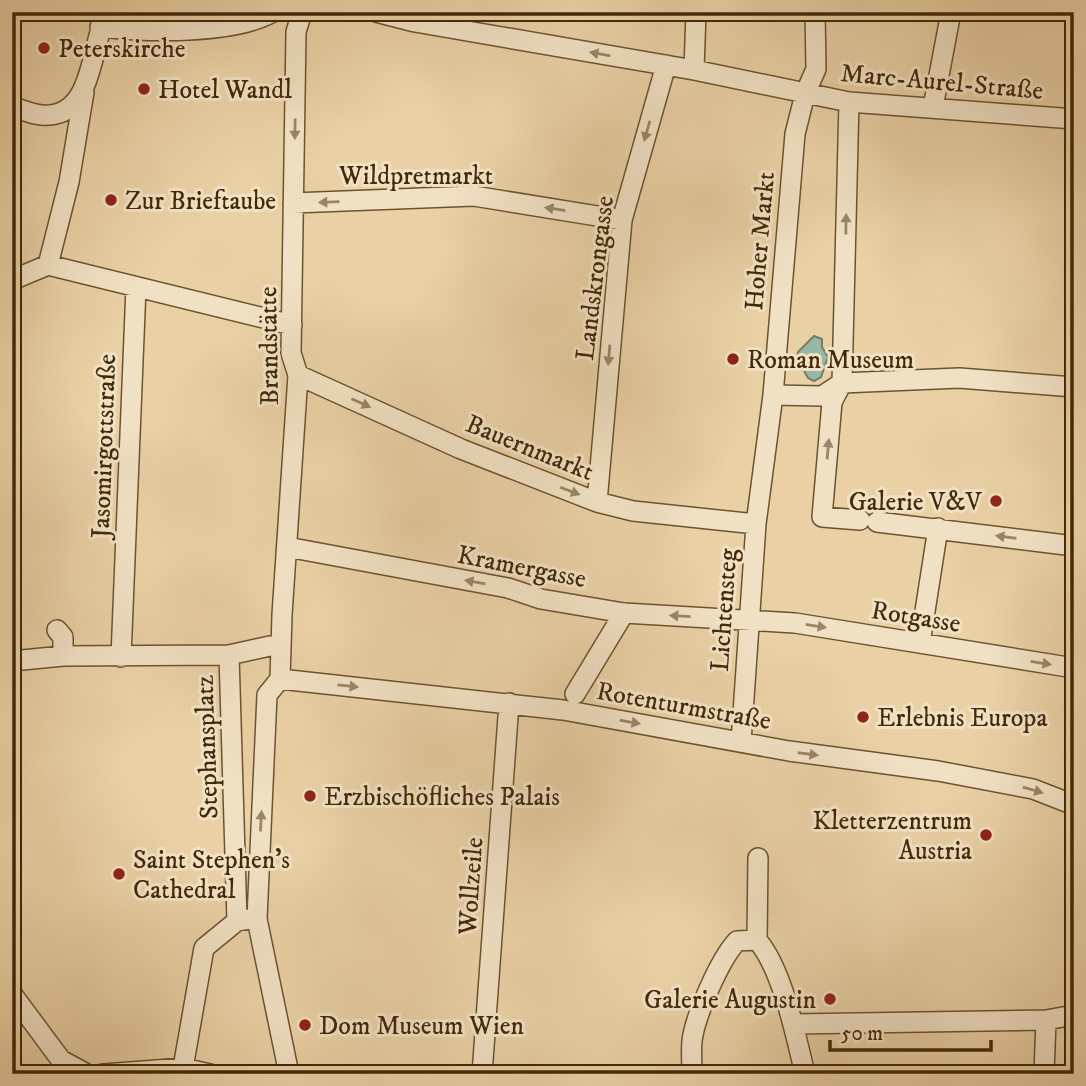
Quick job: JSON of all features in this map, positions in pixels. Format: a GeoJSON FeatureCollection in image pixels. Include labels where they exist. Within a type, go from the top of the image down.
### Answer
{"type":"FeatureCollection","features":[{"type":"Feature","properties":{"kind":"street"},"geometry":{"type":"LineString","coordinates":[[48,265],[69,182],[84,92],[104,20],[141,32],[189,30],[256,22],[273,12]]}},
{"type":"Feature","properties":{"kind":"street","name":"Brandstätte"},"geometry":{"type":"LineString","coordinates":[[280,679],[298,375],[291,353],[296,32],[302,12]]}},
{"type":"Feature","properties":{"kind":"street","name":"Marc-Aurel-Straße"},"geometry":{"type":"LineString","coordinates":[[376,12],[416,17],[849,102],[1074,119]]}},
{"type":"Feature","properties":{"kind":"street"},"geometry":{"type":"LineString","coordinates":[[694,71],[696,12]]}},
{"type":"Feature","properties":{"kind":"street","name":"Hoher Markt"},"geometry":{"type":"LineString","coordinates":[[756,524],[772,394],[795,134],[805,94],[816,69],[815,12]]}},
{"type":"Feature","properties":{"kind":"street"},"geometry":{"type":"LineString","coordinates":[[933,107],[951,12]]}},
{"type":"Feature","properties":{"kind":"street","name":"Landskrongasse"},"geometry":{"type":"LineString","coordinates":[[597,502],[622,220],[666,65]]}},
{"type":"Feature","properties":{"kind":"street"},"geometry":{"type":"LineString","coordinates":[[12,107],[47,116],[60,113],[74,105],[84,92]]}},
{"type":"Feature","properties":{"kind":"street"},"geometry":{"type":"LineString","coordinates":[[849,102],[842,383],[832,402],[822,517],[938,528],[1074,546]]}},
{"type":"Feature","properties":{"kind":"street","name":"Wildpretmarkt"},"geometry":{"type":"LineString","coordinates":[[293,203],[474,196],[622,220]]}},
{"type":"Feature","properties":{"kind":"street"},"geometry":{"type":"LineString","coordinates":[[12,280],[48,265],[292,325]]}},
{"type":"Feature","properties":{"kind":"street","name":"Jasomirgottstraße"},"geometry":{"type":"LineString","coordinates":[[121,657],[136,288]]}},
{"type":"Feature","properties":{"kind":"street","name":"Bauernmarkt"},"geometry":{"type":"LineString","coordinates":[[298,375],[461,449],[597,502],[633,512],[756,524]]}},
{"type":"Feature","properties":{"kind":"street"},"geometry":{"type":"LineString","coordinates":[[772,394],[822,396],[842,383],[959,378],[1074,387]]}},
{"type":"Feature","properties":{"kind":"street","name":"Lichtensteg"},"geometry":{"type":"LineString","coordinates":[[741,742],[756,524]]}},
{"type":"Feature","properties":{"kind":"street"},"geometry":{"type":"LineString","coordinates":[[920,643],[938,528]]}},
{"type":"Feature","properties":{"kind":"street","name":"Kramergasse"},"geometry":{"type":"LineString","coordinates":[[287,547],[508,588],[541,599],[624,612],[748,620]]}},
{"type":"Feature","properties":{"kind":"street"},"geometry":{"type":"LineString","coordinates":[[575,694],[624,612]]}},
{"type":"Feature","properties":{"kind":"street","name":"Rotgasse"},"geometry":{"type":"LineString","coordinates":[[748,620],[795,623],[1074,668]]}},
{"type":"Feature","properties":{"kind":"street"},"geometry":{"type":"LineString","coordinates":[[57,630],[63,637],[63,656]]}},
{"type":"Feature","properties":{"kind":"street","name":"Stephansplatz"},"geometry":{"type":"LineString","coordinates":[[12,661],[63,656],[229,655],[270,646]]}},
{"type":"Feature","properties":{"kind":"street","name":"Stephansplatz"},"geometry":{"type":"LineString","coordinates":[[229,655],[237,921]]}},
{"type":"Feature","properties":{"kind":"street"},"geometry":{"type":"LineString","coordinates":[[280,679],[268,695],[257,919],[289,1074]]}},
{"type":"Feature","properties":{"kind":"street","name":"Rotenturmstraße"},"geometry":{"type":"LineString","coordinates":[[280,679],[509,703],[789,751],[938,771],[1033,789],[1074,806]]}},
{"type":"Feature","properties":{"kind":"street","name":"Wollzeile"},"geometry":{"type":"LineString","coordinates":[[482,1074],[509,703]]}},
{"type":"Feature","properties":{"kind":"street"},"geometry":{"type":"LineString","coordinates":[[758,858],[757,940],[765,948],[794,1024],[805,1074]]}},
{"type":"Feature","properties":{"kind":"street"},"geometry":{"type":"LineString","coordinates":[[183,1068],[204,948],[237,921],[257,919]]}},
{"type":"Feature","properties":{"kind":"street"},"geometry":{"type":"LineString","coordinates":[[692,1074],[692,1039],[701,1011],[727,952],[737,941],[757,940]]}},
{"type":"Feature","properties":{"kind":"street"},"geometry":{"type":"LineString","coordinates":[[12,994],[61,1060],[87,1074]]}},
{"type":"Feature","properties":{"kind":"street"},"geometry":{"type":"LineString","coordinates":[[794,1024],[1046,1020],[1074,1015]]}},
{"type":"Feature","properties":{"kind":"street"},"geometry":{"type":"LineString","coordinates":[[1044,1074],[1046,1020]]}},
{"type":"Feature","properties":{"kind":"street"},"geometry":{"type":"LineString","coordinates":[[103,1074],[183,1068],[210,1074]]}},
{"type":"Feature","properties":{"kind":"shaded area"},"geometry":{"type":"Polygon","coordinates":[[[814,336],[822,339],[822,347],[828,357],[821,377],[814,381],[808,378],[797,358],[798,352],[814,336]]]}},
{"type":"Feature","properties":{"kind":"place","name":"Peterskirche"},"geometry":{"type":"Point","coordinates":[44,48]}},
{"type":"Feature","properties":{"kind":"place","name":"Hotel Wandl"},"geometry":{"type":"Point","coordinates":[144,89]}},
{"type":"Feature","properties":{"kind":"place","name":"Zur Brieftaube"},"geometry":{"type":"Point","coordinates":[111,200]}},
{"type":"Feature","properties":{"kind":"place","name":"Roman Museum"},"geometry":{"type":"Point","coordinates":[733,359]}},
{"type":"Feature","properties":{"kind":"place","name":"Galerie V&V"},"geometry":{"type":"Point","coordinates":[996,501]}},
{"type":"Feature","properties":{"kind":"place","name":"Erlebnis Europa"},"geometry":{"type":"Point","coordinates":[863,717]}},
{"type":"Feature","properties":{"kind":"place","name":"Erzbischöfliches Palais"},"geometry":{"type":"Point","coordinates":[310,796]}},
{"type":"Feature","properties":{"kind":"place","name":"Kletterzentrum Austria"},"geometry":{"type":"Point","coordinates":[986,835]}},
{"type":"Feature","properties":{"kind":"place","name":"Saint Stephen's Cathedral"},"geometry":{"type":"Point","coordinates":[119,874]}},
{"type":"Feature","properties":{"kind":"place","name":"Galerie Augustin"},"geometry":{"type":"Point","coordinates":[830,999]}},
{"type":"Feature","properties":{"kind":"place","name":"Dom Museum Wien"},"geometry":{"type":"Point","coordinates":[305,1025]}}]}
